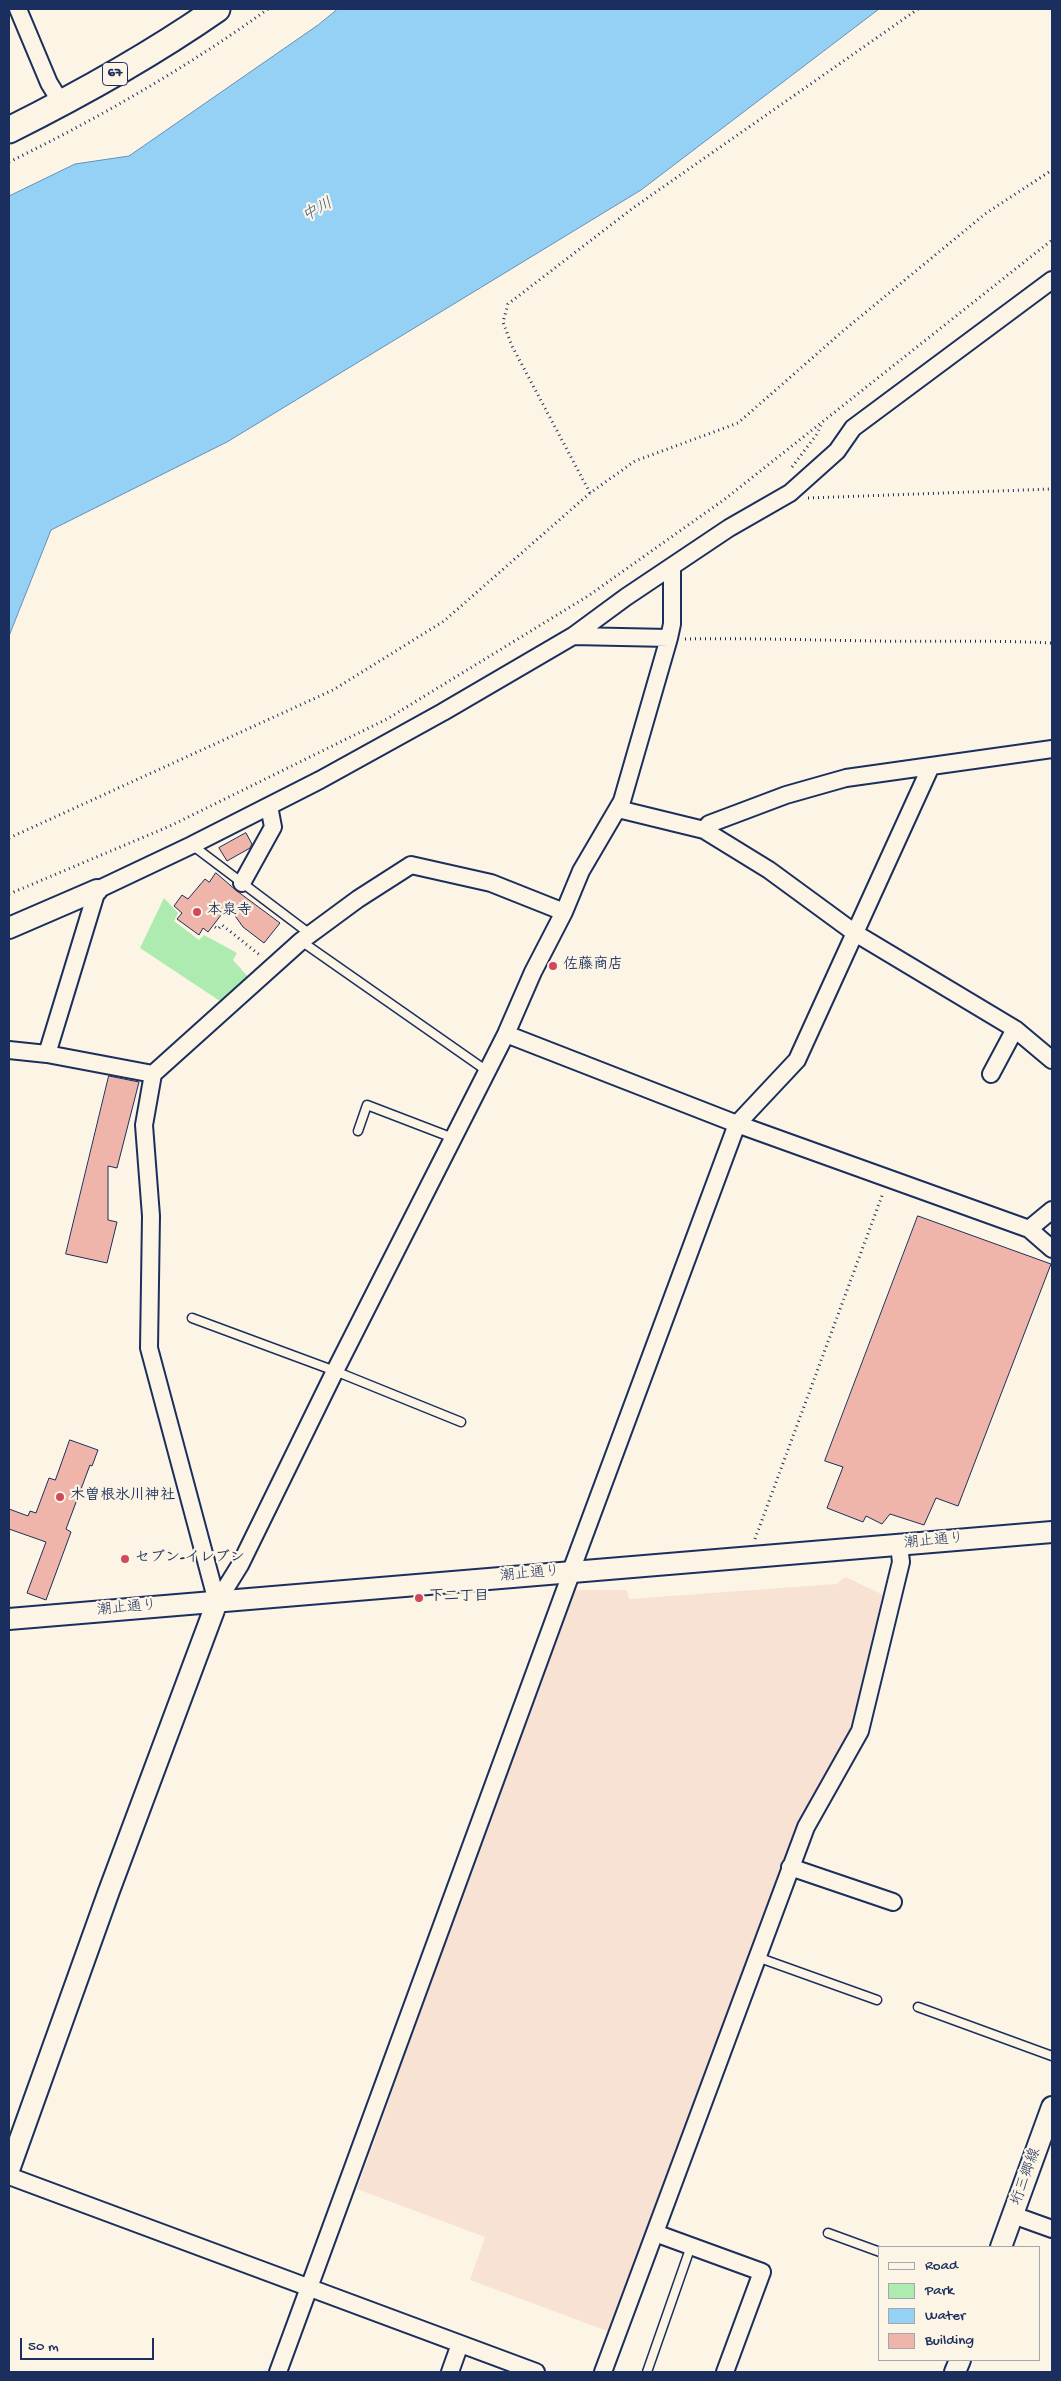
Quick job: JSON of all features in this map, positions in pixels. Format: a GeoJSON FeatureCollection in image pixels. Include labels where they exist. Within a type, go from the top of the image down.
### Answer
{"type":"FeatureCollection","features":[{"type":"Feature","properties":{"kind":"main road","name":"67"},"geometry":{"type":"LineString","coordinates":[[9,130],[62,104],[137,62],[217,9]]}},
{"type":"Feature","properties":{"kind":"street"},"geometry":{"type":"LineString","coordinates":[[18,9],[49,83],[62,104]]}},
{"type":"Feature","properties":{"kind":"street"},"geometry":{"type":"LineString","coordinates":[[9,928],[97,890],[269,806],[443,712],[573,636],[729,528],[790,493],[837,451],[853,428],[1052,280]]}},
{"type":"Feature","properties":{"kind":"street"},"geometry":{"type":"LineString","coordinates":[[9,2170],[109,1891],[217,1602],[240,1566],[335,1371],[506,1034],[533,972],[564,912],[581,871],[618,809],[643,733],[669,638],[672,624],[672,566]]}},
{"type":"Feature","properties":{"kind":"street"},"geometry":{"type":"LineString","coordinates":[[573,636],[669,638]]}},
{"type":"Feature","properties":{"kind":"street"},"geometry":{"type":"LineString","coordinates":[[704,830],[709,824],[795,793],[846,778],[1052,749]]}},
{"type":"Feature","properties":{"kind":"street"},"geometry":{"type":"LineString","coordinates":[[278,2372],[571,1571],[737,1124],[797,1060],[931,766]]}},
{"type":"Feature","properties":{"kind":"street"},"geometry":{"type":"LineString","coordinates":[[242,883],[273,827],[269,806]]}},
{"type":"Feature","properties":{"kind":"street"},"geometry":{"type":"LineString","coordinates":[[618,809],[704,830],[769,870],[855,933],[1015,1028],[1051,1057]]}},
{"type":"Feature","properties":{"kind":"street"},"geometry":{"type":"LineString","coordinates":[[217,1602],[150,1348],[151,1216],[144,1125],[153,1074],[305,938],[411,865],[491,883],[564,912]]}},
{"type":"Feature","properties":{"kind":"street"},"geometry":{"type":"LineString","coordinates":[[47,1054],[97,890]]}},
{"type":"Feature","properties":{"kind":"street"},"geometry":{"type":"LineString","coordinates":[[991,1074],[1015,1028]]}},
{"type":"Feature","properties":{"kind":"street"},"geometry":{"type":"LineString","coordinates":[[506,1034],[737,1124],[1029,1229],[1052,1248]]}},
{"type":"Feature","properties":{"kind":"street"},"geometry":{"type":"LineString","coordinates":[[9,1050],[47,1054],[153,1074]]}},
{"type":"Feature","properties":{"kind":"street"},"geometry":{"type":"LineString","coordinates":[[1029,1229],[1052,1210]]}},
{"type":"Feature","properties":{"kind":"street","name":"潮止通り"},"geometry":{"type":"LineString","coordinates":[[9,1618],[1052,1532]]}},
{"type":"Feature","properties":{"kind":"street"},"geometry":{"type":"LineString","coordinates":[[603,2372],[806,1826],[860,1731],[901,1562],[899,1545]]}},
{"type":"Feature","properties":{"kind":"street"},"geometry":{"type":"LineString","coordinates":[[790,1867],[893,1902]]}},
{"type":"Feature","properties":{"kind":"street","name":"垳三郷線"},"geometry":{"type":"LineString","coordinates":[[1001,2246],[1052,2107]]}},
{"type":"Feature","properties":{"kind":"street"},"geometry":{"type":"LineString","coordinates":[[9,2176],[536,2372]]}},
{"type":"Feature","properties":{"kind":"street"},"geometry":{"type":"LineString","coordinates":[[1013,2215],[1052,2229]]}},
{"type":"Feature","properties":{"kind":"street"},"geometry":{"type":"LineString","coordinates":[[655,2233],[762,2272],[725,2372]]}},
{"type":"Feature","properties":{"kind":"street"},"geometry":{"type":"LineString","coordinates":[[450,2372],[460,2344]]}},
{"type":"Feature","properties":{"kind":"lane"},"geometry":{"type":"LineString","coordinates":[[192,845],[242,883],[305,938],[487,1071]]}},
{"type":"Feature","properties":{"kind":"lane"},"geometry":{"type":"LineString","coordinates":[[358,1131],[367,1106],[453,1138]]}},
{"type":"Feature","properties":{"kind":"lane"},"geometry":{"type":"LineString","coordinates":[[192,1318],[335,1371],[461,1422]]}},
{"type":"Feature","properties":{"kind":"lane"},"geometry":{"type":"LineString","coordinates":[[757,1957],[877,2000]]}},
{"type":"Feature","properties":{"kind":"lane"},"geometry":{"type":"LineString","coordinates":[[918,2007],[1052,2056]]}},
{"type":"Feature","properties":{"kind":"lane"},"geometry":{"type":"LineString","coordinates":[[828,2233],[878,2251]]}},
{"type":"Feature","properties":{"kind":"lane"},"geometry":{"type":"LineString","coordinates":[[647,2372],[691,2246]]}},
{"type":"Feature","properties":{"kind":"path"},"geometry":{"type":"LineString","coordinates":[[9,162],[79,128],[168,76],[268,9]]}},
{"type":"Feature","properties":{"kind":"path"},"geometry":{"type":"LineString","coordinates":[[590,493],[512,346],[503,322],[508,304],[633,208],[918,9]]}},
{"type":"Feature","properties":{"kind":"path"},"geometry":{"type":"LineString","coordinates":[[9,838],[333,690],[444,621],[590,493],[634,462],[738,423],[843,331],[985,214],[1052,170]]}},
{"type":"Feature","properties":{"kind":"path"},"geometry":{"type":"LineString","coordinates":[[9,894],[170,826],[387,719],[588,596],[725,499],[1052,240]]}},
{"type":"Feature","properties":{"kind":"path"},"geometry":{"type":"LineString","coordinates":[[778,500],[1052,489]]}},
{"type":"Feature","properties":{"kind":"path"},"geometry":{"type":"LineString","coordinates":[[669,638],[1052,642]]}},
{"type":"Feature","properties":{"kind":"path"},"geometry":{"type":"LineString","coordinates":[[215,927],[218,929],[222,925],[273,966]]}},
{"type":"Feature","properties":{"kind":"path"},"geometry":{"type":"LineString","coordinates":[[748,1558],[888,1178]]}},
{"type":"Feature","properties":{"kind":"shaded area"},"geometry":{"type":"Polygon","coordinates":[[[845,1577],[886,1596],[854,1734],[796,1825],[610,2332],[470,2280],[485,2237],[357,2189],[572,1590],[627,1590],[629,1599],[837,1584],[845,1577]]]}},
{"type":"Feature","properties":{"kind":"green space"},"geometry":{"type":"Polygon","coordinates":[[[164,898],[178,913],[174,921],[199,940],[204,935],[237,953],[233,960],[250,979],[223,1003],[140,948],[164,898]]]}},
{"type":"Feature","properties":{"kind":"water","name":"中川"},"geometry":{"type":"Polygon","coordinates":[[[338,9],[879,9],[641,190],[227,442],[51,530],[9,636],[9,196],[75,164],[129,156],[318,25],[338,9]]]}},
{"type":"Feature","properties":{"kind":"building"},"geometry":{"type":"Polygon","coordinates":[[[246,833],[252,844],[250,848],[227,861],[219,848],[246,833]]]}},
{"type":"Feature","properties":{"kind":"building"},"geometry":{"type":"Polygon","coordinates":[[[216,873],[280,923],[264,943],[243,927],[228,906],[208,932],[203,928],[199,935],[177,919],[182,913],[174,906],[182,895],[188,899],[205,879],[209,882],[216,873]]]}},
{"type":"Feature","properties":{"kind":"building"},"geometry":{"type":"Polygon","coordinates":[[[109,1076],[139,1082],[117,1168],[108,1166],[108,1220],[117,1222],[107,1263],[66,1254],[109,1076]]]}},
{"type":"Feature","properties":{"kind":"building"},"geometry":{"type":"Polygon","coordinates":[[[918,1216],[1051,1264],[958,1506],[936,1498],[924,1525],[890,1514],[882,1524],[866,1516],[863,1522],[827,1508],[843,1467],[825,1461],[918,1216]]]}},
{"type":"Feature","properties":{"kind":"building"},"geometry":{"type":"Polygon","coordinates":[[[70,1440],[98,1450],[92,1466],[90,1465],[66,1529],[71,1532],[46,1600],[27,1593],[46,1542],[9,1529],[9,1509],[28,1516],[30,1511],[36,1513],[49,1478],[55,1480],[70,1440]]]}},
{"type":"Feature","properties":{"kind":"place","name":"本泉寺"},"geometry":{"type":"Point","coordinates":[197,912]}},
{"type":"Feature","properties":{"kind":"place","name":"佐藤商店"},"geometry":{"type":"Point","coordinates":[553,966]}},
{"type":"Feature","properties":{"kind":"place","name":"木曽根氷川神社"},"geometry":{"type":"Point","coordinates":[60,1497]}},
{"type":"Feature","properties":{"kind":"place","name":"セブン-イレブン"},"geometry":{"type":"Point","coordinates":[125,1559]}},
{"type":"Feature","properties":{"kind":"place","name":"下二丁目"},"geometry":{"type":"Point","coordinates":[419,1598]}}]}
